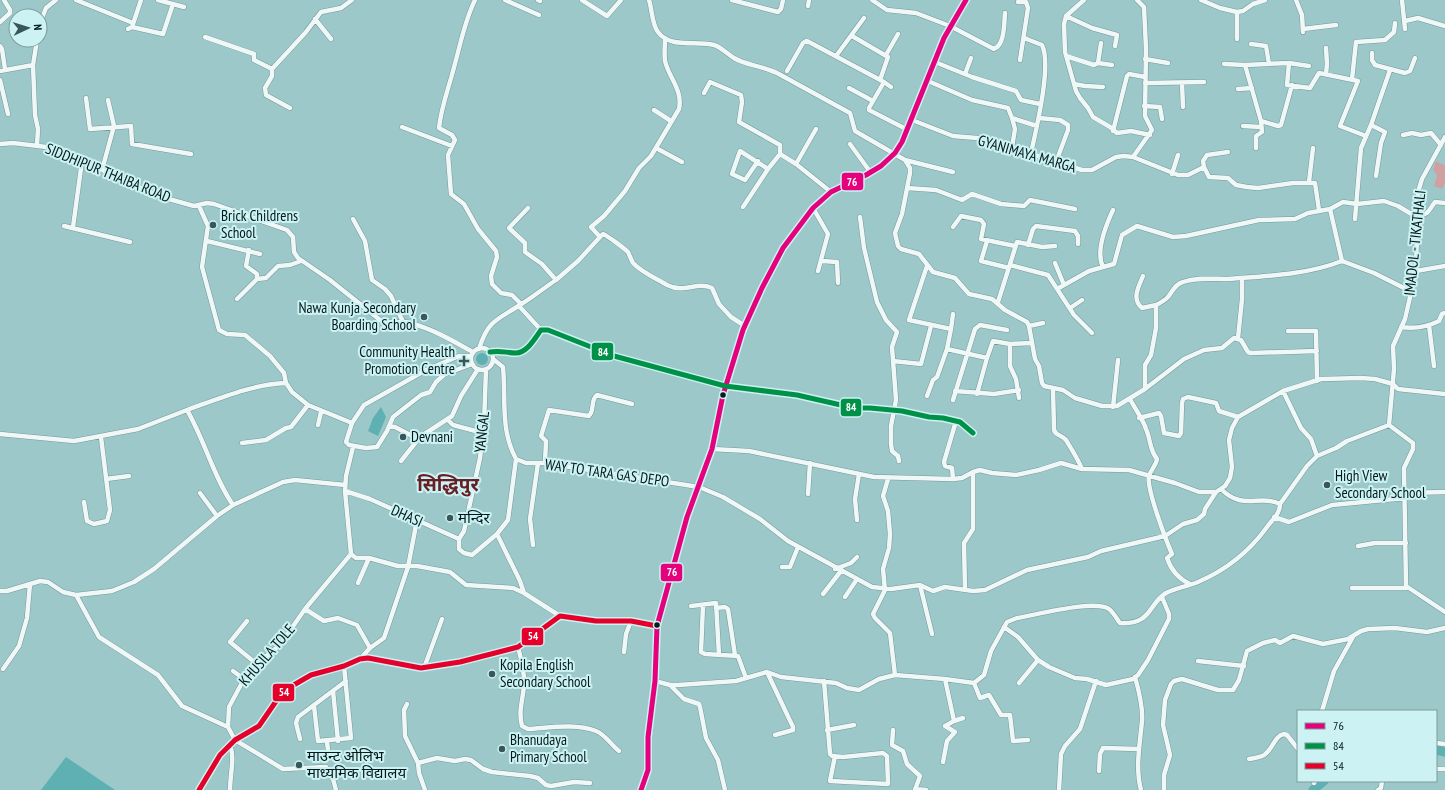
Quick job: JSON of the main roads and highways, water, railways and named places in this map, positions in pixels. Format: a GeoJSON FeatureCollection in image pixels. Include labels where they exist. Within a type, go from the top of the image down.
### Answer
{"type":"FeatureCollection","features":[{"type":"Feature","properties":{"kind":"main road"},"geometry":{"type":"LineString","coordinates":[[641,790],[648,770],[648,737],[656,681],[657,626],[687,517],[712,449],[725,386],[745,326],[762,288],[783,248],[813,208],[831,192],[871,173],[895,153],[908,130],[950,26],[963,1]]}},
{"type":"Feature","properties":{"kind":"main road"},"geometry":{"type":"LineString","coordinates":[[199,790],[220,755],[235,740],[259,726],[282,694],[292,686],[311,675],[344,666],[360,659],[373,658],[424,668],[460,662],[518,647],[560,616],[596,621],[631,621],[657,626]]}},
{"type":"Feature","properties":{"kind":"water"},"geometry":{"type":"Polygon","coordinates":[[[482,353],[486,355],[488,359],[486,363],[482,365],[478,363],[476,359],[478,355],[482,353]]]}},
{"type":"Feature","properties":{"kind":"water"},"geometry":{"type":"Polygon","coordinates":[[[381,407],[386,417],[378,436],[368,431],[373,418],[381,407]]]}},
{"type":"Feature","properties":{"kind":"water"},"geometry":{"type":"Polygon","coordinates":[[[66,757],[115,790],[41,790],[66,757]]]}},
{"type":"Feature","properties":{"kind":"waterway"},"geometry":{"type":"LineString","coordinates":[[1437,750],[1445,752]]}},
{"type":"Feature","properties":{"kind":"waterway"},"geometry":{"type":"LineString","coordinates":[[1313,790],[1323,782]]}},
{"type":"Feature","properties":{"kind":"place","name":"Brick Childrens School"},"geometry":{"type":"Point","coordinates":[213,225]}},
{"type":"Feature","properties":{"kind":"place","name":"Nawa Kunja Secondary Boarding School"},"geometry":{"type":"Point","coordinates":[424,317]}},
{"type":"Feature","properties":{"kind":"place","name":"Community Health Promotion Centre"},"geometry":{"type":"Point","coordinates":[464,361]}},
{"type":"Feature","properties":{"kind":"place","name":"Devnani"},"geometry":{"type":"Point","coordinates":[403,437]}},
{"type":"Feature","properties":{"kind":"place","name":"High View Secondary School"},"geometry":{"type":"Point","coordinates":[1327,485]}},
{"type":"Feature","properties":{"kind":"place","name":"मन्दिर"},"geometry":{"type":"Point","coordinates":[450,518]}},
{"type":"Feature","properties":{"kind":"place","name":"Kopila English Secondary School"},"geometry":{"type":"Point","coordinates":[492,674]}},
{"type":"Feature","properties":{"kind":"place","name":"Bhanudaya Primary School"},"geometry":{"type":"Point","coordinates":[502,749]}},
{"type":"Feature","properties":{"kind":"place","name":"माउन्ट ओलिभ माध्यमिक विद्यालय"},"geometry":{"type":"Point","coordinates":[299,765]}},
{"type":"Feature","properties":{"kind":"district","name":"सिद्धिपुर"},"geometry":{"type":"Point","coordinates":[448,484]}}]}
